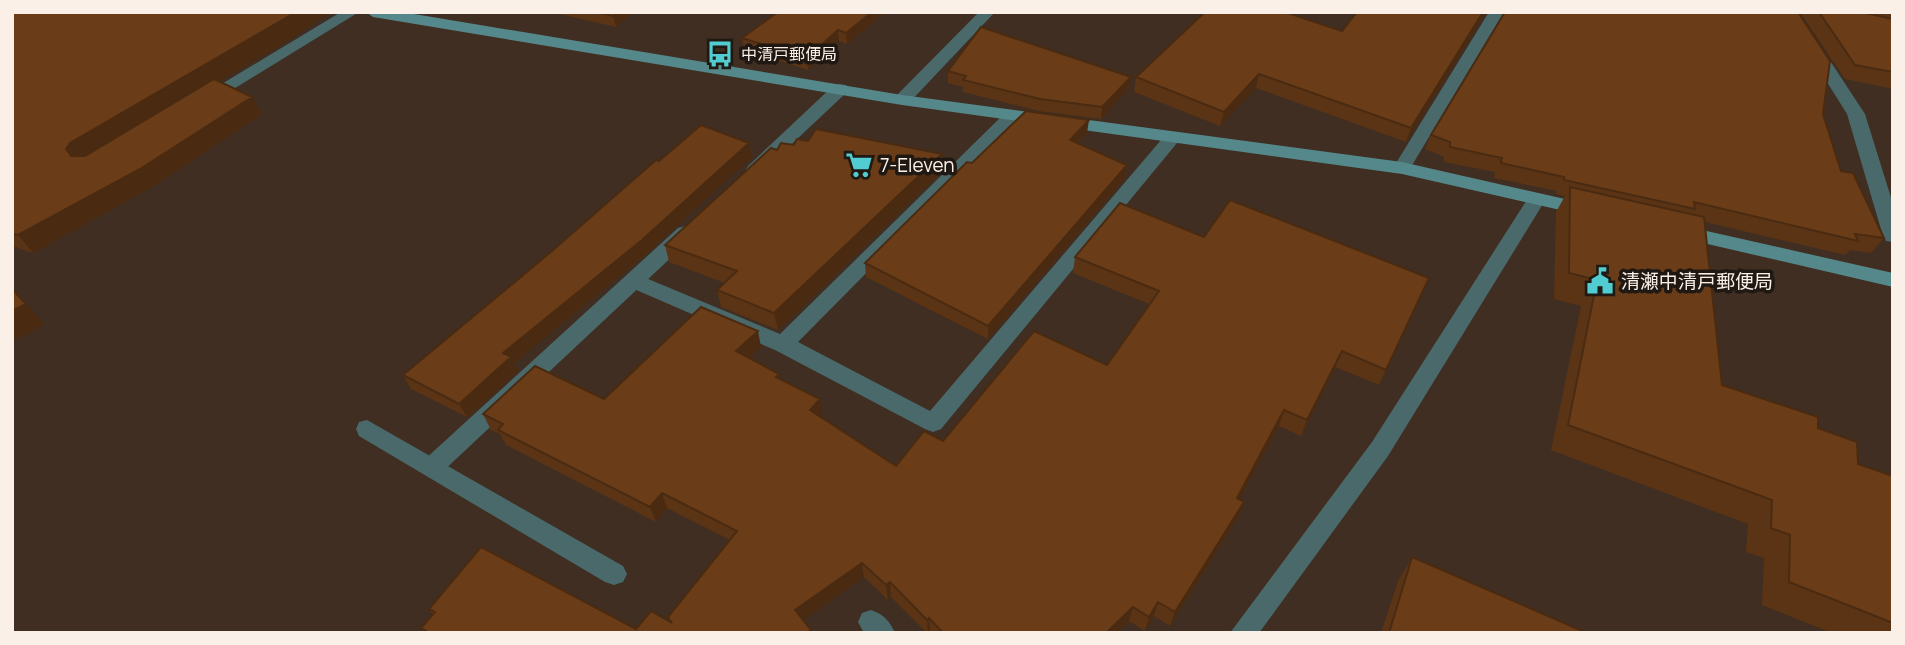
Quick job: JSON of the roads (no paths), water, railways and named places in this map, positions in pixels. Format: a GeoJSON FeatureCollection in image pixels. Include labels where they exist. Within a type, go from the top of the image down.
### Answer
{"type":"FeatureCollection","features":[{"type":"Feature","properties":{"kind":"street"},"geometry":{"type":"LineString","coordinates":[[186,111],[352,12]]}},
{"type":"Feature","properties":{"kind":"street"},"geometry":{"type":"LineString","coordinates":[[373,12],[902,100],[1402,168],[1603,214]]}},
{"type":"Feature","properties":{"kind":"street"},"geometry":{"type":"LineString","coordinates":[[902,100],[988,12]]}},
{"type":"Feature","properties":{"kind":"street"},"geometry":{"type":"LineString","coordinates":[[1402,168],[1497,12]]}},
{"type":"Feature","properties":{"kind":"street"},"geometry":{"type":"LineString","coordinates":[[1790,12],[1856,114],[1893,236]]}},
{"type":"Feature","properties":{"kind":"street"},"geometry":{"type":"LineString","coordinates":[[742,181],[840,89]]}},
{"type":"Feature","properties":{"kind":"street"},"geometry":{"type":"LineString","coordinates":[[783,344],[1013,115]]}},
{"type":"Feature","properties":{"kind":"street"},"geometry":{"type":"LineString","coordinates":[[634,281],[783,344],[933,423],[1173,136]]}},
{"type":"Feature","properties":{"kind":"street"},"geometry":{"type":"LineString","coordinates":[[1243,633],[1380,449],[1537,199]]}},
{"type":"Feature","properties":{"kind":"street"},"geometry":{"type":"LineString","coordinates":[[432,467],[703,217]]}},
{"type":"Feature","properties":{"kind":"street"},"geometry":{"type":"LineString","coordinates":[[1669,229],[1893,280]]}},
{"type":"Feature","properties":{"kind":"street"},"geometry":{"type":"LineString","coordinates":[[367,429],[614,574]]}},
{"type":"Feature","properties":{"kind":"place","name":"中清戸郵便局"},"geometry":{"type":"Point","coordinates":[720,54]}},
{"type":"Feature","properties":{"kind":"place","name":"7-Eleven"},"geometry":{"type":"Point","coordinates":[859,165]}},
{"type":"Feature","properties":{"kind":"place","name":"清瀬中清戸郵便局"},"geometry":{"type":"Point","coordinates":[1600,281]}}]}
